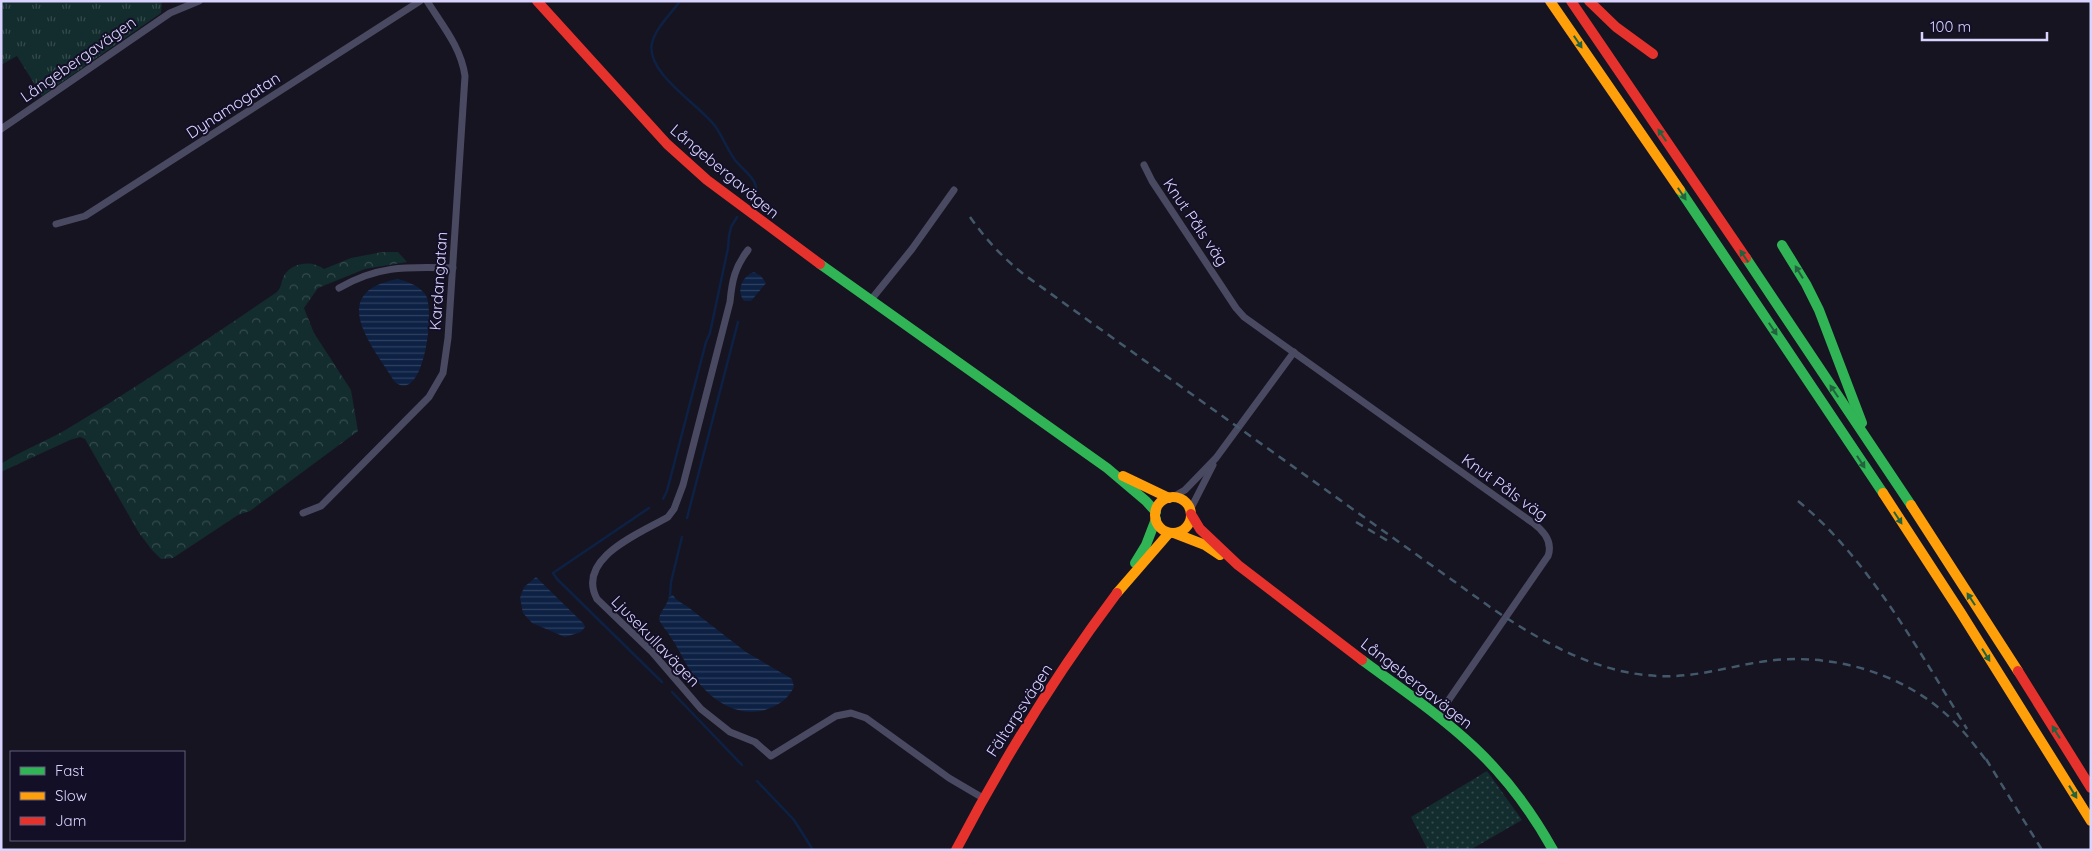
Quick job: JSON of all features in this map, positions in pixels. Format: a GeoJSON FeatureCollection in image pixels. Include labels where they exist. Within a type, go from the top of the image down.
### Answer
{"type":"FeatureCollection","features":[{"type":"Feature","properties":{"kind":"main road","name":"Långebergavägen"},"geometry":{"type":"LineString","coordinates":[[537,1],[640,115],[691,166],[753,215],[870,301],[1107,468],[1146,501],[1156,515]]}},
{"type":"Feature","properties":{"kind":"main road"},"geometry":{"type":"LineString","coordinates":[[1550,1],[1834,420],[1979,643],[2091,821]]}},
{"type":"Feature","properties":{"kind":"main road"},"geometry":{"type":"LineString","coordinates":[[1571,1],[1951,567],[2091,788]]}},
{"type":"Feature","properties":{"kind":"main road"},"geometry":{"type":"LineString","coordinates":[[1590,1],[1616,27],[1653,54]]}},
{"type":"Feature","properties":{"kind":"main road"},"geometry":{"type":"LineString","coordinates":[[1782,245],[1806,284],[1819,310],[1871,446]]}},
{"type":"Feature","properties":{"kind":"main road","name":"Långebergavägen"},"geometry":{"type":"LineString","coordinates":[[1107,468],[1171,498]]}},
{"type":"Feature","properties":{"kind":"main road"},"geometry":{"type":"LineString","coordinates":[[1171,498],[1182,499],[1191,512],[1186,527],[1171,533],[1159,526],[1156,515],[1159,504],[1171,498]]}},
{"type":"Feature","properties":{"kind":"main road","name":"Långebergavägen"},"geometry":{"type":"LineString","coordinates":[[1191,512],[1200,529],[1238,565],[1474,746],[1502,773],[1527,806],[1553,850]]}},
{"type":"Feature","properties":{"kind":"main road","name":"Fältarpsvägen"},"geometry":{"type":"LineString","coordinates":[[956,850],[982,798],[1034,711],[1118,592],[1146,545],[1156,515]]}},
{"type":"Feature","properties":{"kind":"main road","name":"Långebergavägen"},"geometry":{"type":"LineString","coordinates":[[1171,533],[1204,545],[1238,565]]}},
{"type":"Feature","properties":{"kind":"main road","name":"Fältarpsvägen"},"geometry":{"type":"LineString","coordinates":[[1118,592],[1171,533]]}},
{"type":"Feature","properties":{"kind":"street","name":"Långebergavägen"},"geometry":{"type":"LineString","coordinates":[[1,129],[170,13],[199,1]]}},
{"type":"Feature","properties":{"kind":"street","name":"Dynamogatan"},"geometry":{"type":"LineString","coordinates":[[56,224],[85,216],[420,1]]}},
{"type":"Feature","properties":{"kind":"street","name":"Kardangatan"},"geometry":{"type":"LineString","coordinates":[[303,514],[321,506],[430,398],[444,372],[453,268],[465,76],[463,63],[457,47],[427,1]]}},
{"type":"Feature","properties":{"kind":"street","name":"Knut Påls väg"},"geometry":{"type":"LineString","coordinates":[[1144,165],[1152,181],[1236,308],[1244,317],[1538,526],[1548,540],[1550,550],[1548,556],[1437,717]]}},
{"type":"Feature","properties":{"kind":"street"},"geometry":{"type":"LineString","coordinates":[[870,301],[912,249],[954,190]]}},
{"type":"Feature","properties":{"kind":"street","name":"Ljusekullavägen"},"geometry":{"type":"LineString","coordinates":[[748,250],[738,262],[731,284],[730,302],[688,466],[674,509],[668,516],[603,557],[594,572],[593,591],[597,599],[652,652],[701,709],[730,732],[755,742],[771,756],[832,718],[846,713],[855,714],[871,721],[920,758],[982,798]]}},
{"type":"Feature","properties":{"kind":"street"},"geometry":{"type":"LineString","coordinates":[[338,288],[370,273],[400,267],[453,268]]}},
{"type":"Feature","properties":{"kind":"street"},"geometry":{"type":"LineString","coordinates":[[1171,498],[1185,490],[1216,458],[1294,352]]}},
{"type":"Feature","properties":{"kind":"street"},"geometry":{"type":"LineString","coordinates":[[1191,512],[1216,458]]}},
{"type":"Feature","properties":{"kind":"green space"},"geometry":{"type":"Polygon","coordinates":[[[1,1],[162,1],[161,13],[42,96],[17,56],[1,65],[1,1]]]}},
{"type":"Feature","properties":{"kind":"green space"},"geometry":{"type":"Polygon","coordinates":[[[382,252],[398,252],[407,262],[365,269],[318,288],[304,308],[314,333],[351,390],[358,431],[250,511],[238,515],[173,558],[161,559],[139,533],[85,439],[80,437],[70,440],[1,472],[1,464],[4,462],[64,431],[98,410],[277,292],[285,274],[293,267],[309,263],[324,269],[351,258],[382,252]]]}},
{"type":"Feature","properties":{"kind":"green space"},"geometry":{"type":"Polygon","coordinates":[[[1487,771],[1522,820],[1470,850],[1428,850],[1411,817],[1487,771]]]}},
{"type":"Feature","properties":{"kind":"water"},"geometry":{"type":"Polygon","coordinates":[[[754,272],[761,276],[766,283],[751,301],[744,301],[740,293],[741,284],[746,277],[754,272]]]}},
{"type":"Feature","properties":{"kind":"water"},"geometry":{"type":"Polygon","coordinates":[[[398,279],[416,286],[425,294],[429,317],[425,352],[420,368],[413,380],[405,386],[395,382],[376,353],[361,322],[359,308],[364,296],[376,286],[398,279]]]}},
{"type":"Feature","properties":{"kind":"water"},"geometry":{"type":"Polygon","coordinates":[[[536,577],[584,624],[585,627],[581,632],[565,637],[532,623],[523,613],[520,598],[524,587],[536,577]]]}},
{"type":"Feature","properties":{"kind":"water"},"geometry":{"type":"Polygon","coordinates":[[[673,595],[746,652],[792,679],[794,687],[782,702],[765,710],[746,712],[728,706],[711,696],[694,677],[674,641],[659,620],[669,596],[673,595]]]}},
{"type":"Feature","properties":{"kind":"waterway"},"geometry":{"type":"LineString","coordinates":[[680,1],[654,37],[652,54],[657,66],[665,77],[715,126],[735,160],[752,178],[756,188],[752,200]]}},
{"type":"Feature","properties":{"kind":"waterway"},"geometry":{"type":"LineString","coordinates":[[663,499],[667,491],[710,333],[731,227],[737,217]]}},
{"type":"Feature","properties":{"kind":"waterway"},"geometry":{"type":"LineString","coordinates":[[687,518],[738,322]]}},
{"type":"Feature","properties":{"kind":"waterway"},"geometry":{"type":"LineString","coordinates":[[649,508],[553,573],[662,682]]}},
{"type":"Feature","properties":{"kind":"waterway"},"geometry":{"type":"LineString","coordinates":[[670,596],[671,582],[682,537]]}},
{"type":"Feature","properties":{"kind":"waterway"},"geometry":{"type":"LineString","coordinates":[[672,692],[742,765]]}},
{"type":"Feature","properties":{"kind":"waterway"},"geometry":{"type":"LineString","coordinates":[[757,781],[794,820],[813,850]]}},
{"type":"Feature","properties":{"kind":"railway"},"geometry":{"type":"LineString","coordinates":[[970,217],[996,249],[1026,276],[1490,607],[1549,643],[1570,654],[1613,669],[1659,676],[1689,675],[1775,660],[1800,659],[1850,665],[1874,672],[1920,694],[1958,726],[1989,764]]}},
{"type":"Feature","properties":{"kind":"railway"},"geometry":{"type":"LineString","coordinates":[[1798,501],[1823,524],[1870,578],[1911,638],[1967,729]]}},
{"type":"Feature","properties":{"kind":"railway"},"geometry":{"type":"LineString","coordinates":[[1356,522],[1388,541]]}},
{"type":"Feature","properties":{"kind":"railway"},"geometry":{"type":"LineString","coordinates":[[1986,759],[2042,850]]}},
{"type":"Feature","properties":{"kind":"traffic: fast"},"geometry":{"type":"LineString","coordinates":[[1680,190],[1883,493]]}},
{"type":"Feature","properties":{"kind":"traffic: fast"},"geometry":{"type":"LineString","coordinates":[[1782,245],[1806,284],[1819,310],[1862,423]]}},
{"type":"Feature","properties":{"kind":"traffic: fast"},"geometry":{"type":"LineString","coordinates":[[1746,258],[1911,505]]}},
{"type":"Feature","properties":{"kind":"traffic: fast"},"geometry":{"type":"LineString","coordinates":[[820,264],[1107,468],[1146,501],[1156,512]]}},
{"type":"Feature","properties":{"kind":"traffic: fast"},"geometry":{"type":"LineString","coordinates":[[1135,563],[1146,545],[1156,519]]}},
{"type":"Feature","properties":{"kind":"traffic: fast"},"geometry":{"type":"LineString","coordinates":[[1362,660],[1434,713],[1486,758],[1518,796],[1553,850]]}},
{"type":"Feature","properties":{"kind":"traffic: slow"},"geometry":{"type":"LineString","coordinates":[[1550,1],[1680,190]]}},
{"type":"Feature","properties":{"kind":"traffic: slow"},"geometry":{"type":"LineString","coordinates":[[1123,476],[1169,498]]}},
{"type":"Feature","properties":{"kind":"traffic: slow"},"geometry":{"type":"LineString","coordinates":[[1883,493],[1961,613],[2091,821]]}},
{"type":"Feature","properties":{"kind":"traffic: slow"},"geometry":{"type":"LineString","coordinates":[[1173,497],[1186,502],[1191,515],[1186,528],[1173,533],[1160,528],[1155,515],[1160,502],[1173,497]]}},
{"type":"Feature","properties":{"kind":"traffic: slow"},"geometry":{"type":"LineString","coordinates":[[1911,505],[2018,671]]}},
{"type":"Feature","properties":{"kind":"traffic: slow"},"geometry":{"type":"LineString","coordinates":[[1117,593],[1169,533]]}},
{"type":"Feature","properties":{"kind":"traffic: slow"},"geometry":{"type":"LineString","coordinates":[[1174,533],[1205,545],[1220,555]]}},
{"type":"Feature","properties":{"kind":"traffic: jam"},"geometry":{"type":"LineString","coordinates":[[537,1],[667,144],[707,180],[820,264]]}},
{"type":"Feature","properties":{"kind":"traffic: jam"},"geometry":{"type":"LineString","coordinates":[[1571,1],[1746,258]]}},
{"type":"Feature","properties":{"kind":"traffic: jam"},"geometry":{"type":"LineString","coordinates":[[1589,1],[1616,27],[1653,54]]}},
{"type":"Feature","properties":{"kind":"traffic: jam"},"geometry":{"type":"LineString","coordinates":[[1191,514],[1200,529],[1238,565],[1362,660]]}},
{"type":"Feature","properties":{"kind":"traffic: jam"},"geometry":{"type":"LineString","coordinates":[[956,850],[992,783],[1031,718],[1117,593]]}},
{"type":"Feature","properties":{"kind":"traffic: jam"},"geometry":{"type":"LineString","coordinates":[[2018,671],[2091,788]]}}]}
